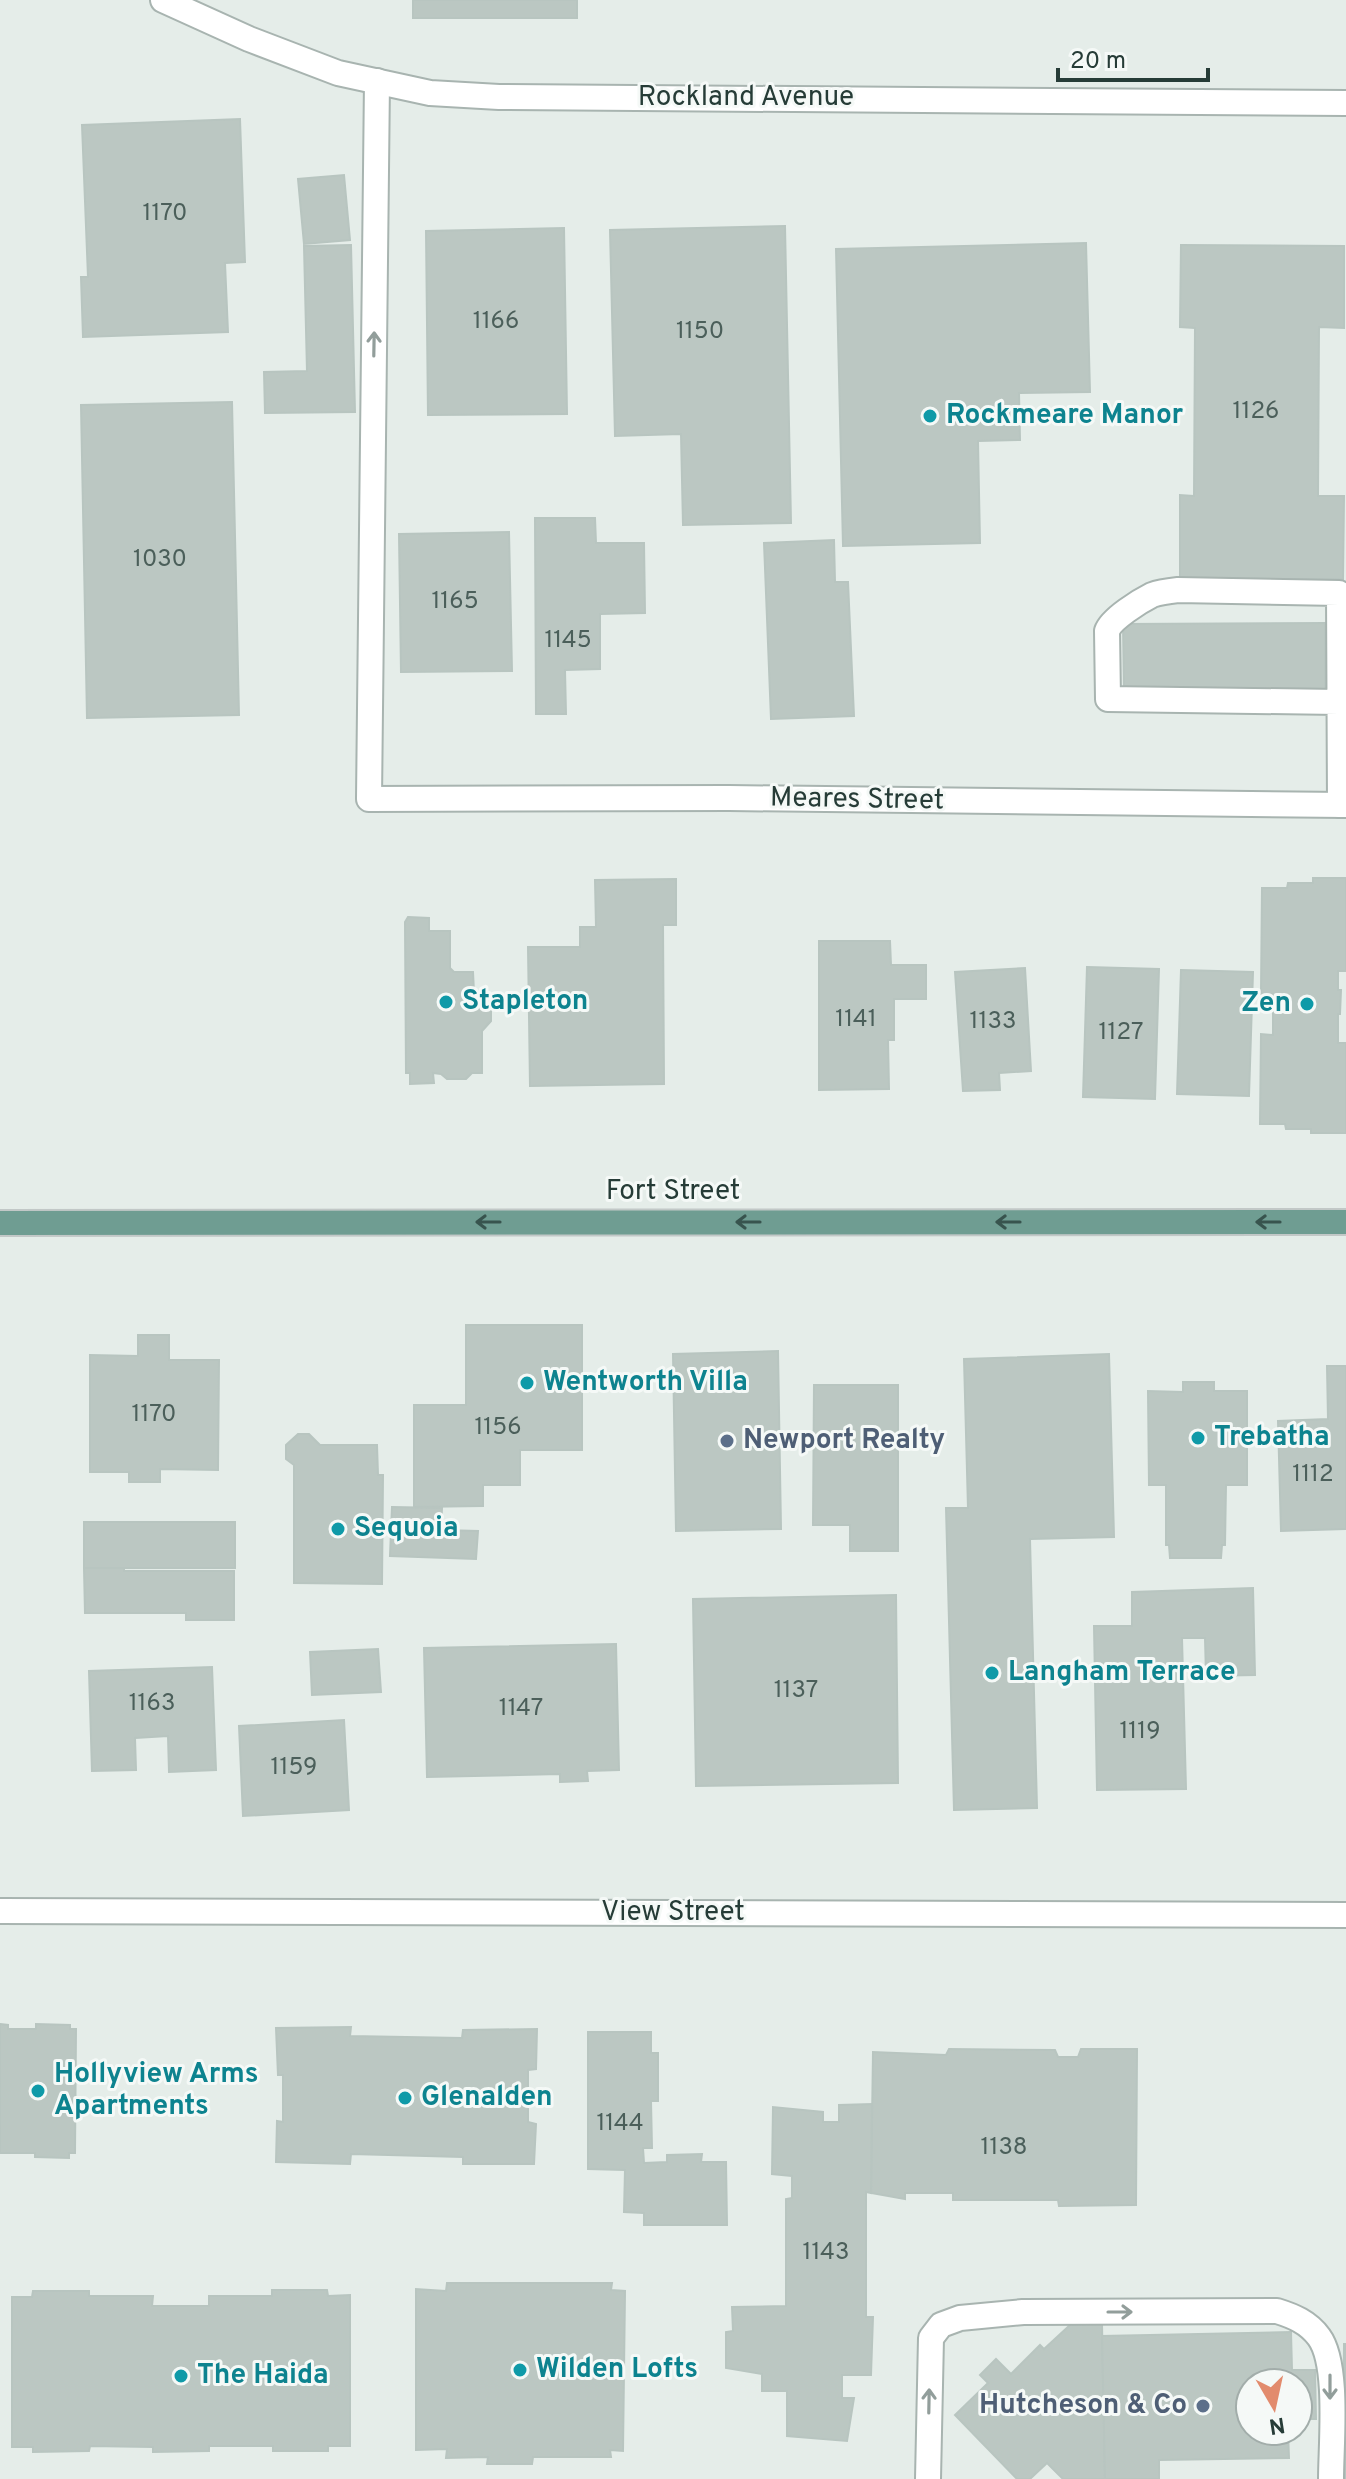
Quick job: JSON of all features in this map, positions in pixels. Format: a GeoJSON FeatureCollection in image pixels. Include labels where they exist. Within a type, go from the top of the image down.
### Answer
{"type":"FeatureCollection","features":[{"type":"Feature","properties":{"kind":"main road","name":"Fort Street"},"geometry":{"type":"LineString","coordinates":[[0,1223],[1346,1222]]}},
{"type":"Feature","properties":{"kind":"street","name":"Rockland Avenue"},"geometry":{"type":"LineString","coordinates":[[163,0],[249,39],[338,73],[430,93],[499,97],[1346,103]]}},
{"type":"Feature","properties":{"kind":"street","name":"Meares Street"},"geometry":{"type":"LineString","coordinates":[[377,81],[369,799],[729,798],[1343,805]]}},
{"type":"Feature","properties":{"kind":"street"},"geometry":{"type":"LineString","coordinates":[[1339,702],[1108,699],[1107,631],[1110,623],[1152,595],[1165,592],[1339,593],[1343,805]]}},
{"type":"Feature","properties":{"kind":"street","name":"View Street"},"geometry":{"type":"LineString","coordinates":[[0,1911],[1346,1915]]}},
{"type":"Feature","properties":{"kind":"street"},"geometry":{"type":"LineString","coordinates":[[928,2479],[931,2338],[941,2325],[960,2318],[1023,2312],[1261,2311],[1277,2311],[1300,2319],[1319,2337],[1330,2363],[1331,2479]]}},
{"type":"Feature","properties":{"kind":"building"},"geometry":{"type":"Polygon","coordinates":[[[413,0],[577,0],[577,18],[413,18],[413,0]]]}},
{"type":"Feature","properties":{"kind":"building"},"geometry":{"type":"Polygon","coordinates":[[[240,119],[245,262],[225,263],[228,332],[83,337],[81,277],[88,277],[82,125],[240,119]]]}},
{"type":"Feature","properties":{"kind":"building"},"geometry":{"type":"Polygon","coordinates":[[[344,175],[350,240],[304,244],[298,179],[344,175]]]}},
{"type":"Feature","properties":{"kind":"building"},"geometry":{"type":"Polygon","coordinates":[[[785,226],[791,523],[683,525],[681,434],[615,436],[610,230],[785,226]]]}},
{"type":"Feature","properties":{"kind":"building"},"geometry":{"type":"Polygon","coordinates":[[[564,228],[567,414],[428,415],[426,231],[564,228]]]}},
{"type":"Feature","properties":{"kind":"building","name":"Rockmeare Manor"},"geometry":{"type":"Polygon","coordinates":[[[1086,243],[1090,392],[1019,393],[1020,440],[978,441],[980,543],[843,546],[836,249],[1086,243]]]}},
{"type":"Feature","properties":{"kind":"building"},"geometry":{"type":"Polygon","coordinates":[[[351,245],[355,412],[265,413],[264,372],[307,371],[304,246],[351,245]]]}},
{"type":"Feature","properties":{"kind":"building"},"geometry":{"type":"Polygon","coordinates":[[[1181,245],[1344,246],[1344,328],[1319,327],[1318,496],[1344,496],[1343,579],[1180,579],[1180,495],[1194,496],[1195,328],[1180,327],[1181,245]]]}},
{"type":"Feature","properties":{"kind":"building"},"geometry":{"type":"Polygon","coordinates":[[[232,402],[239,715],[87,718],[81,405],[232,402]]]}},
{"type":"Feature","properties":{"kind":"building"},"geometry":{"type":"Polygon","coordinates":[[[535,518],[595,518],[596,543],[644,543],[645,613],[600,614],[600,669],[565,670],[566,714],[536,714],[535,518]]]}},
{"type":"Feature","properties":{"kind":"building"},"geometry":{"type":"Polygon","coordinates":[[[509,532],[512,671],[401,672],[399,534],[509,532]]]}},
{"type":"Feature","properties":{"kind":"building"},"geometry":{"type":"Polygon","coordinates":[[[834,540],[835,582],[848,582],[854,716],[771,719],[764,543],[834,540]]]}},
{"type":"Feature","properties":{"kind":"building"},"geometry":{"type":"Polygon","coordinates":[[[1325,623],[1325,689],[1124,690],[1123,624],[1325,623]]]}},
{"type":"Feature","properties":{"kind":"building","name":"Zen"},"geometry":{"type":"Polygon","coordinates":[[[1313,878],[1346,878],[1346,971],[1338,971],[1338,990],[1341,990],[1338,1043],[1346,1043],[1346,1133],[1311,1133],[1311,1129],[1286,1129],[1285,1124],[1260,1124],[1261,1034],[1273,1035],[1273,994],[1261,994],[1262,888],[1287,888],[1288,883],[1313,883],[1313,878]]]}},
{"type":"Feature","properties":{"kind":"building"},"geometry":{"type":"Polygon","coordinates":[[[676,879],[676,925],[663,925],[664,1084],[530,1086],[528,947],[580,947],[580,927],[596,927],[595,880],[676,879]]]}},
{"type":"Feature","properties":{"kind":"building","name":"Stapleton"},"geometry":{"type":"Polygon","coordinates":[[[408,917],[429,918],[429,931],[450,931],[450,968],[454,972],[473,972],[474,992],[481,991],[481,997],[491,1007],[491,1021],[482,1031],[482,1073],[472,1073],[466,1079],[447,1079],[433,1073],[434,1083],[410,1084],[410,1073],[406,1073],[405,922],[408,917]]]}},
{"type":"Feature","properties":{"kind":"building"},"geometry":{"type":"Polygon","coordinates":[[[819,941],[890,941],[891,965],[926,965],[926,999],[894,999],[894,1040],[888,1040],[889,1089],[819,1090],[819,941]]]}},
{"type":"Feature","properties":{"kind":"building"},"geometry":{"type":"Polygon","coordinates":[[[1087,967],[1159,969],[1155,1099],[1083,1097],[1087,967]]]}},
{"type":"Feature","properties":{"kind":"building"},"geometry":{"type":"Polygon","coordinates":[[[1025,968],[1031,1071],[999,1073],[1000,1090],[963,1091],[955,972],[1025,968]]]}},
{"type":"Feature","properties":{"kind":"building"},"geometry":{"type":"Polygon","coordinates":[[[1181,970],[1253,972],[1249,1096],[1177,1094],[1181,970]]]}},
{"type":"Feature","properties":{"kind":"building","name":"Wentworth Villa"},"geometry":{"type":"Polygon","coordinates":[[[466,1325],[582,1325],[582,1450],[520,1450],[520,1485],[483,1485],[483,1506],[414,1507],[414,1405],[466,1405],[466,1325]]]}},
{"type":"Feature","properties":{"kind":"building"},"geometry":{"type":"Polygon","coordinates":[[[138,1335],[169,1335],[169,1360],[219,1360],[218,1470],[160,1469],[160,1482],[129,1482],[129,1472],[90,1472],[90,1355],[138,1356],[138,1335]]]}},
{"type":"Feature","properties":{"kind":"building","name":"Newport Realty"},"geometry":{"type":"Polygon","coordinates":[[[778,1351],[781,1529],[676,1531],[673,1354],[778,1351]]]}},
{"type":"Feature","properties":{"kind":"building","name":"Langham Terrace"},"geometry":{"type":"Polygon","coordinates":[[[1109,1354],[1114,1537],[1030,1539],[1037,1808],[954,1810],[946,1508],[968,1508],[964,1359],[1109,1354]]]}},
{"type":"Feature","properties":{"kind":"building"},"geometry":{"type":"Polygon","coordinates":[[[1327,1366],[1346,1366],[1346,1529],[1281,1531],[1278,1421],[1328,1419],[1327,1366]]]}},
{"type":"Feature","properties":{"kind":"building","name":"Trebatha"},"geometry":{"type":"Polygon","coordinates":[[[1183,1382],[1214,1382],[1214,1391],[1247,1391],[1247,1485],[1226,1485],[1225,1545],[1222,1545],[1221,1558],[1170,1558],[1169,1545],[1166,1545],[1166,1485],[1149,1485],[1148,1391],[1183,1392],[1183,1382]]]}},
{"type":"Feature","properties":{"kind":"building"},"geometry":{"type":"Polygon","coordinates":[[[814,1385],[898,1385],[898,1551],[850,1551],[850,1525],[813,1525],[814,1385]]]}},
{"type":"Feature","properties":{"kind":"building","name":"Sequoia"},"geometry":{"type":"Polygon","coordinates":[[[298,1434],[309,1434],[320,1445],[377,1445],[378,1475],[383,1475],[382,1584],[294,1583],[294,1465],[286,1459],[286,1445],[298,1434]]]}},
{"type":"Feature","properties":{"kind":"building"},"geometry":{"type":"Polygon","coordinates":[[[392,1507],[442,1508],[441,1530],[478,1531],[476,1559],[390,1556],[392,1507]]]}},
{"type":"Feature","properties":{"kind":"building"},"geometry":{"type":"Polygon","coordinates":[[[84,1522],[235,1522],[235,1568],[84,1568],[84,1522]]]}},
{"type":"Feature","properties":{"kind":"building"},"geometry":{"type":"Polygon","coordinates":[[[84,1568],[234,1571],[234,1620],[186,1620],[186,1613],[85,1613],[84,1568]]]}},
{"type":"Feature","properties":{"kind":"building"},"geometry":{"type":"Polygon","coordinates":[[[1253,1588],[1255,1675],[1206,1676],[1205,1638],[1182,1638],[1186,1789],[1097,1790],[1094,1626],[1132,1626],[1132,1592],[1253,1588]]]}},
{"type":"Feature","properties":{"kind":"building"},"geometry":{"type":"Polygon","coordinates":[[[896,1595],[898,1783],[696,1786],[693,1599],[896,1595]]]}},
{"type":"Feature","properties":{"kind":"building"},"geometry":{"type":"Polygon","coordinates":[[[616,1644],[619,1770],[587,1771],[588,1781],[560,1782],[560,1774],[427,1777],[424,1648],[616,1644]]]}},
{"type":"Feature","properties":{"kind":"building"},"geometry":{"type":"Polygon","coordinates":[[[378,1649],[381,1692],[312,1695],[310,1652],[378,1649]]]}},
{"type":"Feature","properties":{"kind":"building"},"geometry":{"type":"Polygon","coordinates":[[[212,1667],[216,1770],[169,1772],[168,1736],[135,1738],[136,1770],[92,1771],[89,1671],[212,1667]]]}},
{"type":"Feature","properties":{"kind":"building"},"geometry":{"type":"Polygon","coordinates":[[[344,1720],[349,1810],[243,1816],[239,1726],[344,1720]]]}},
{"type":"Feature","properties":{"kind":"building","name":"Hollyview Arms Apartments"},"geometry":{"type":"Polygon","coordinates":[[[0,2024],[8,2025],[8,2029],[36,2029],[36,2024],[70,2025],[70,2029],[76,2029],[75,2153],[69,2153],[69,2158],[35,2157],[35,2153],[0,2153],[0,2024]]]}},
{"type":"Feature","properties":{"kind":"building","name":"Glenalden"},"geometry":{"type":"Polygon","coordinates":[[[351,2027],[350,2036],[462,2038],[463,2030],[537,2029],[536,2069],[528,2070],[528,2122],[536,2124],[534,2164],[463,2164],[463,2157],[351,2154],[350,2164],[276,2162],[277,2121],[283,2122],[283,2075],[278,2075],[276,2028],[351,2027]]]}},
{"type":"Feature","properties":{"kind":"building"},"geometry":{"type":"Polygon","coordinates":[[[588,2032],[651,2032],[651,2053],[658,2053],[658,2101],[651,2101],[652,2148],[643,2148],[644,2163],[667,2162],[667,2155],[702,2154],[701,2162],[726,2162],[727,2225],[644,2225],[644,2213],[624,2212],[625,2170],[588,2169],[588,2032]]]}},
{"type":"Feature","properties":{"kind":"building"},"geometry":{"type":"Polygon","coordinates":[[[949,2049],[1055,2050],[1058,2057],[1078,2057],[1081,2049],[1137,2049],[1136,2205],[1059,2206],[1058,2200],[953,2200],[953,2193],[905,2193],[905,2199],[871,2193],[873,2052],[946,2055],[949,2049]]]}},
{"type":"Feature","properties":{"kind":"building"},"geometry":{"type":"Polygon","coordinates":[[[872,2104],[871,2193],[866,2192],[866,2317],[873,2317],[871,2375],[842,2375],[842,2398],[854,2398],[847,2441],[787,2436],[787,2391],[762,2391],[762,2374],[726,2368],[726,2332],[733,2331],[732,2307],[786,2306],[786,2199],[792,2198],[792,2176],[772,2174],[773,2107],[823,2112],[823,2122],[839,2122],[839,2105],[872,2104]]]}},
{"type":"Feature","properties":{"kind":"building","name":"Wilden Lofts"},"geometry":{"type":"Polygon","coordinates":[[[447,2283],[612,2283],[611,2290],[625,2291],[623,2451],[610,2450],[611,2457],[533,2457],[532,2464],[487,2464],[488,2457],[446,2458],[447,2449],[416,2450],[416,2289],[446,2291],[447,2283]]]}},
{"type":"Feature","properties":{"kind":"building","name":"The Haida"},"geometry":{"type":"Polygon","coordinates":[[[272,2290],[327,2290],[328,2296],[350,2295],[350,2446],[328,2446],[328,2451],[273,2451],[273,2446],[209,2446],[209,2451],[153,2452],[153,2447],[90,2446],[89,2451],[33,2452],[33,2447],[12,2447],[12,2297],[32,2297],[33,2291],[89,2291],[89,2296],[153,2296],[152,2306],[209,2306],[209,2296],[272,2296],[272,2290]]]}},
{"type":"Feature","properties":{"kind":"building"},"geometry":{"type":"Polygon","coordinates":[[[1102,2324],[1105,2479],[1063,2479],[1047,2463],[1030,2479],[1017,2479],[955,2415],[988,2383],[980,2375],[996,2359],[1011,2374],[1040,2345],[1044,2349],[1070,2325],[1102,2324]]]}},
{"type":"Feature","properties":{"kind":"building"},"geometry":{"type":"Polygon","coordinates":[[[1291,2332],[1292,2367],[1234,2367],[1234,2447],[1289,2447],[1289,2458],[1159,2460],[1159,2479],[1105,2479],[1102,2336],[1291,2332]]]}},
{"type":"Feature","properties":{"kind":"building"},"geometry":{"type":"Polygon","coordinates":[[[1346,2344],[1346,2479],[1343,2479],[1346,2344]]]}},
{"type":"Feature","properties":{"kind":"building"},"geometry":{"type":"Polygon","coordinates":[[[1314,2370],[1315,2370],[1314,2419],[1314,2370]]]}},
{"type":"Feature","properties":{"kind":"place","name":"Rockmeare Manor"},"geometry":{"type":"Point","coordinates":[930,416]}},
{"type":"Feature","properties":{"kind":"place","name":"Stapleton"},"geometry":{"type":"Point","coordinates":[446,1002]}},
{"type":"Feature","properties":{"kind":"place","name":"Zen"},"geometry":{"type":"Point","coordinates":[1307,1004]}},
{"type":"Feature","properties":{"kind":"place","name":"Wentworth Villa"},"geometry":{"type":"Point","coordinates":[527,1383]}},
{"type":"Feature","properties":{"kind":"place","name":"Trebatha"},"geometry":{"type":"Point","coordinates":[1198,1438]}},
{"type":"Feature","properties":{"kind":"place","name":"Newport Realty"},"geometry":{"type":"Point","coordinates":[727,1441]}},
{"type":"Feature","properties":{"kind":"place","name":"Sequoia"},"geometry":{"type":"Point","coordinates":[338,1529]}},
{"type":"Feature","properties":{"kind":"place","name":"Langham Terrace"},"geometry":{"type":"Point","coordinates":[992,1673]}},
{"type":"Feature","properties":{"kind":"place","name":"Hollyview Arms Apartments"},"geometry":{"type":"Point","coordinates":[38,2091]}},
{"type":"Feature","properties":{"kind":"place","name":"Glenalden"},"geometry":{"type":"Point","coordinates":[405,2098]}},
{"type":"Feature","properties":{"kind":"place","name":"Wilden Lofts"},"geometry":{"type":"Point","coordinates":[520,2370]}},
{"type":"Feature","properties":{"kind":"place","name":"The Haida"},"geometry":{"type":"Point","coordinates":[181,2376]}},
{"type":"Feature","properties":{"kind":"place","name":"Hutcheson & Co"},"geometry":{"type":"Point","coordinates":[1203,2406]}}]}
